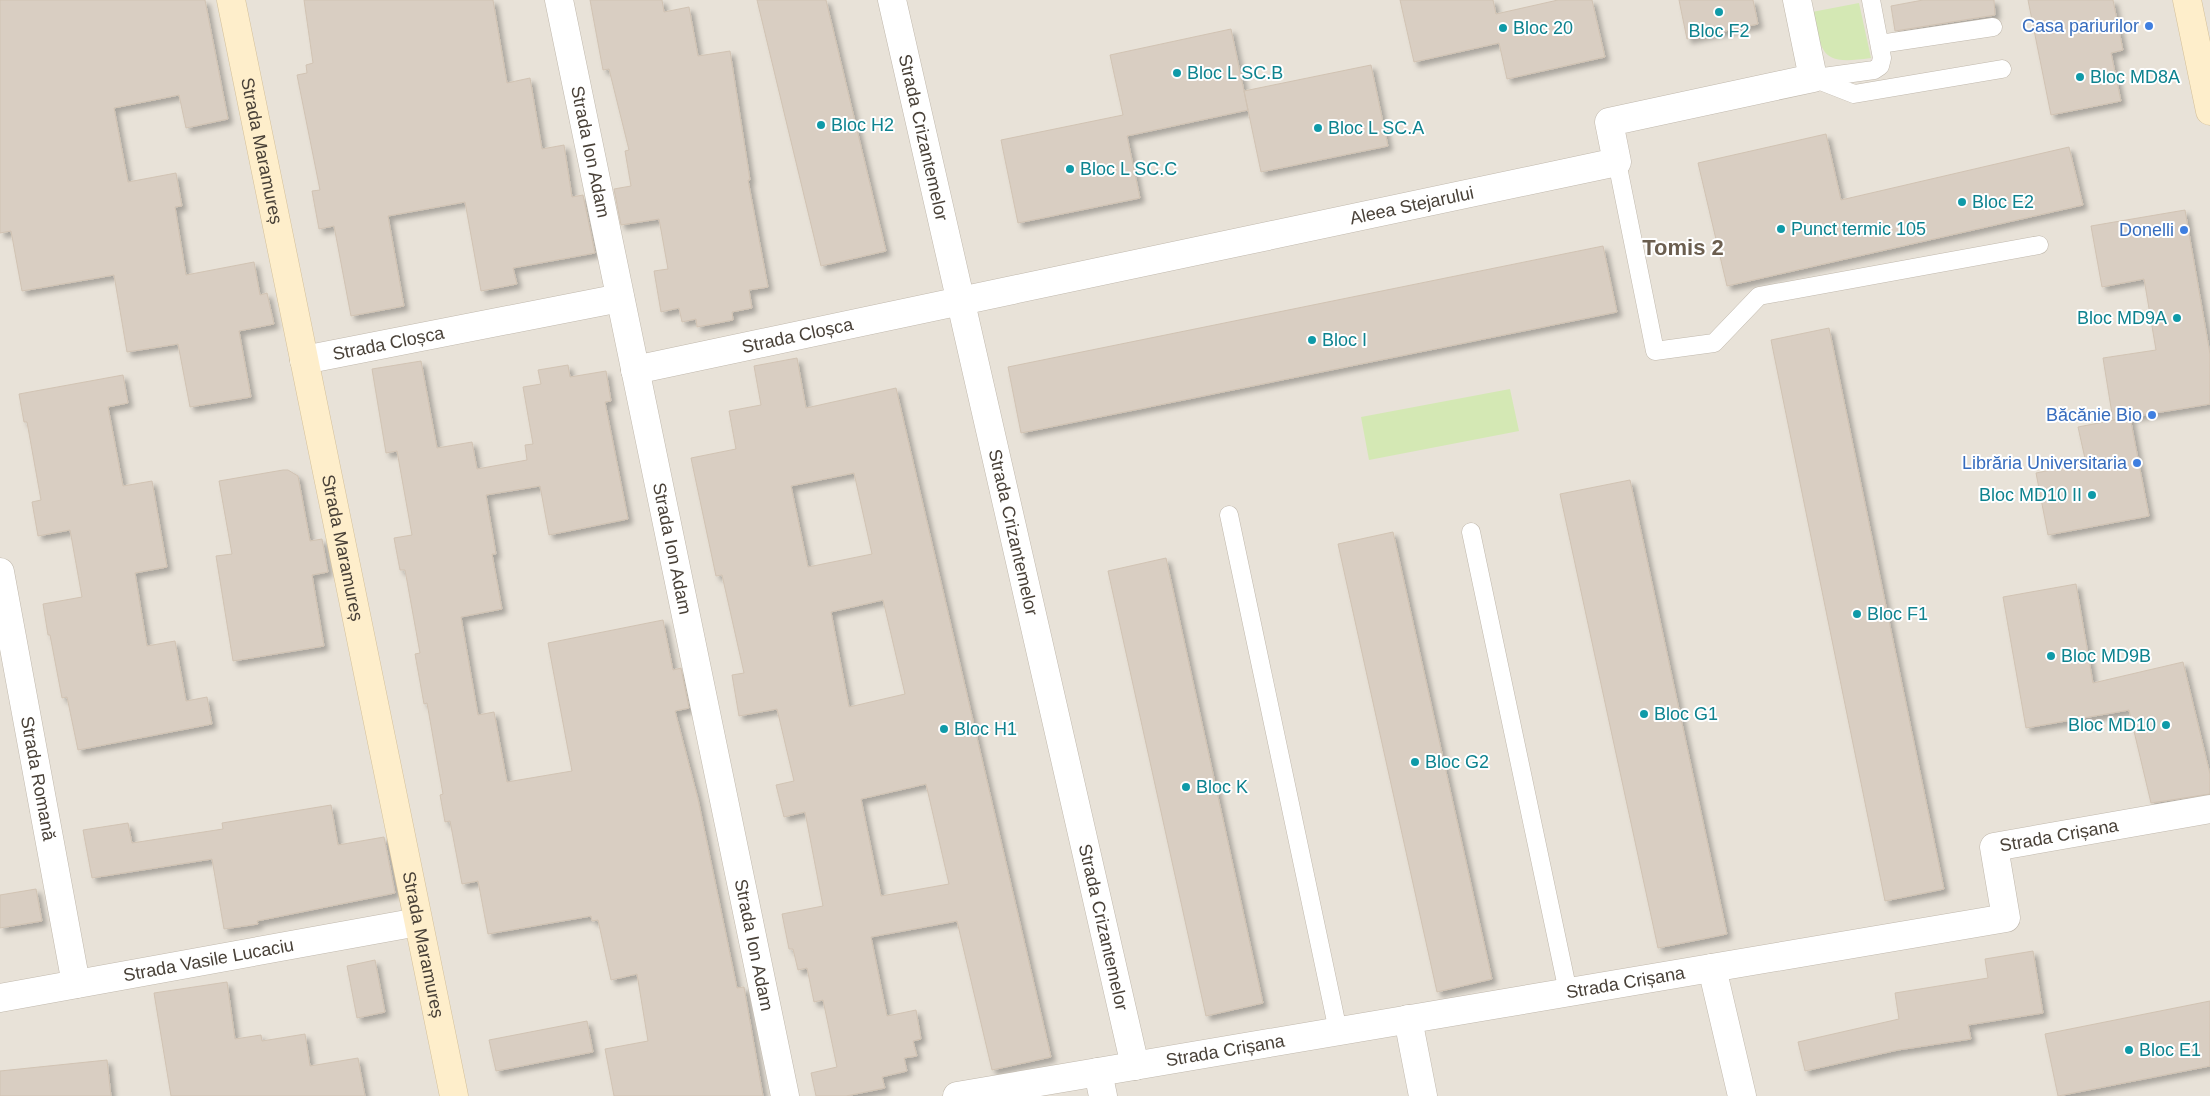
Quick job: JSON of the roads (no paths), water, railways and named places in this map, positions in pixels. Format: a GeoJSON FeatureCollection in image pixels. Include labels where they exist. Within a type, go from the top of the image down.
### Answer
{"type":"FeatureCollection","features":[{"type":"Feature","properties":{"kind":"street","name":"Strada Maramureș"},"geometry":{"type":"LineString","coordinates":[[231,0],[454,1096]]}},
{"type":"Feature","properties":{"kind":"street","name":"Strada Ion Adam"},"geometry":{"type":"LineString","coordinates":[[559,0],[785,1096]]}},
{"type":"Feature","properties":{"kind":"street","name":"Strada Crizantemelor"},"geometry":{"type":"LineString","coordinates":[[892,0],[1136,1066]]}},
{"type":"Feature","properties":{"kind":"street"},"geometry":{"type":"LineString","coordinates":[[1617,162],[1608,122],[1813,78],[1797,0]]}},
{"type":"Feature","properties":{"kind":"street"},"geometry":{"type":"LineString","coordinates":[[2187,0],[2210,111]]}},
{"type":"Feature","properties":{"kind":"street","name":"Aleea Stejarului"},"geometry":{"type":"LineString","coordinates":[[962,300],[1617,162]]}},
{"type":"Feature","properties":{"kind":"street","name":"Strada Cloșca"},"geometry":{"type":"LineString","coordinates":[[304,360],[620,298]]}},
{"type":"Feature","properties":{"kind":"street","name":"Strada Cloșca"},"geometry":{"type":"LineString","coordinates":[[635,370],[962,300]]}},
{"type":"Feature","properties":{"kind":"street","name":"Strada Romană"},"geometry":{"type":"LineString","coordinates":[[0,572],[76,984]]}},
{"type":"Feature","properties":{"kind":"street","name":"Strada Crișana"},"geometry":{"type":"LineString","coordinates":[[957,1096],[1100,1084],[1136,1066],[2006,918],[1994,847],[2210,809]]}},
{"type":"Feature","properties":{"kind":"street","name":"Strada Vasile Lucaciu"},"geometry":{"type":"LineString","coordinates":[[0,998],[418,922]]}},
{"type":"Feature","properties":{"kind":"street"},"geometry":{"type":"LineString","coordinates":[[1712,968],[1742,1096]]}},
{"type":"Feature","properties":{"kind":"street"},"geometry":{"type":"LineString","coordinates":[[1408,1019],[1423,1096]]}},
{"type":"Feature","properties":{"kind":"lane"},"geometry":{"type":"LineString","coordinates":[[1813,78],[1874,70],[1880,66],[1882,58],[1871,0]]}},
{"type":"Feature","properties":{"kind":"lane"},"geometry":{"type":"LineString","coordinates":[[1880,44],[1993,27]]}},
{"type":"Feature","properties":{"kind":"lane"},"geometry":{"type":"LineString","coordinates":[[1813,78],[1854,94],[2002,69]]}},
{"type":"Feature","properties":{"kind":"lane"},"geometry":{"type":"LineString","coordinates":[[1617,162],[1655,351],[1714,344],[1759,296],[2039,245]]}},
{"type":"Feature","properties":{"kind":"lane"},"geometry":{"type":"LineString","coordinates":[[1229,515],[1338,1031]]}},
{"type":"Feature","properties":{"kind":"lane"},"geometry":{"type":"LineString","coordinates":[[1471,532],[1568,992]]}},
{"type":"Feature","properties":{"kind":"place","name":"Bloc F2"},"geometry":{"type":"Point","coordinates":[1719,12]}},
{"type":"Feature","properties":{"kind":"place","name":"Casa pariurilor"},"geometry":{"type":"Point","coordinates":[2149,26]}},
{"type":"Feature","properties":{"kind":"place","name":"Bloc 20"},"geometry":{"type":"Point","coordinates":[1503,28]}},
{"type":"Feature","properties":{"kind":"place","name":"Bloc L SC.B"},"geometry":{"type":"Point","coordinates":[1177,73]}},
{"type":"Feature","properties":{"kind":"place","name":"Bloc MD8A"},"geometry":{"type":"Point","coordinates":[2080,77]}},
{"type":"Feature","properties":{"kind":"place","name":"Bloc H2"},"geometry":{"type":"Point","coordinates":[821,125]}},
{"type":"Feature","properties":{"kind":"place","name":"Bloc L SC.A"},"geometry":{"type":"Point","coordinates":[1318,128]}},
{"type":"Feature","properties":{"kind":"place","name":"Bloc L SC.C"},"geometry":{"type":"Point","coordinates":[1070,169]}},
{"type":"Feature","properties":{"kind":"place","name":"Bloc E2"},"geometry":{"type":"Point","coordinates":[1962,202]}},
{"type":"Feature","properties":{"kind":"place","name":"Punct termic 105"},"geometry":{"type":"Point","coordinates":[1781,229]}},
{"type":"Feature","properties":{"kind":"place","name":"Donelli"},"geometry":{"type":"Point","coordinates":[2184,230]}},
{"type":"Feature","properties":{"kind":"place","name":"Bloc MD9A"},"geometry":{"type":"Point","coordinates":[2177,318]}},
{"type":"Feature","properties":{"kind":"place","name":"Bloc I"},"geometry":{"type":"Point","coordinates":[1312,340]}},
{"type":"Feature","properties":{"kind":"place","name":"Băcănie Bio"},"geometry":{"type":"Point","coordinates":[2152,415]}},
{"type":"Feature","properties":{"kind":"place","name":"Librăria Universitaria"},"geometry":{"type":"Point","coordinates":[2137,463]}},
{"type":"Feature","properties":{"kind":"place","name":"Bloc MD10 II"},"geometry":{"type":"Point","coordinates":[2092,495]}},
{"type":"Feature","properties":{"kind":"place","name":"Bloc F1"},"geometry":{"type":"Point","coordinates":[1857,614]}},
{"type":"Feature","properties":{"kind":"place","name":"Bloc MD9B"},"geometry":{"type":"Point","coordinates":[2051,656]}},
{"type":"Feature","properties":{"kind":"place","name":"Bloc G1"},"geometry":{"type":"Point","coordinates":[1644,714]}},
{"type":"Feature","properties":{"kind":"place","name":"Bloc MD10"},"geometry":{"type":"Point","coordinates":[2166,725]}},
{"type":"Feature","properties":{"kind":"place","name":"Bloc H1"},"geometry":{"type":"Point","coordinates":[944,729]}},
{"type":"Feature","properties":{"kind":"place","name":"Bloc G2"},"geometry":{"type":"Point","coordinates":[1415,762]}},
{"type":"Feature","properties":{"kind":"place","name":"Bloc K"},"geometry":{"type":"Point","coordinates":[1186,787]}},
{"type":"Feature","properties":{"kind":"place","name":"Bloc E1"},"geometry":{"type":"Point","coordinates":[2129,1050]}},
{"type":"Feature","properties":{"kind":"district","name":"Tomis 2"},"geometry":{"type":"Point","coordinates":[1683,247]}}]}
